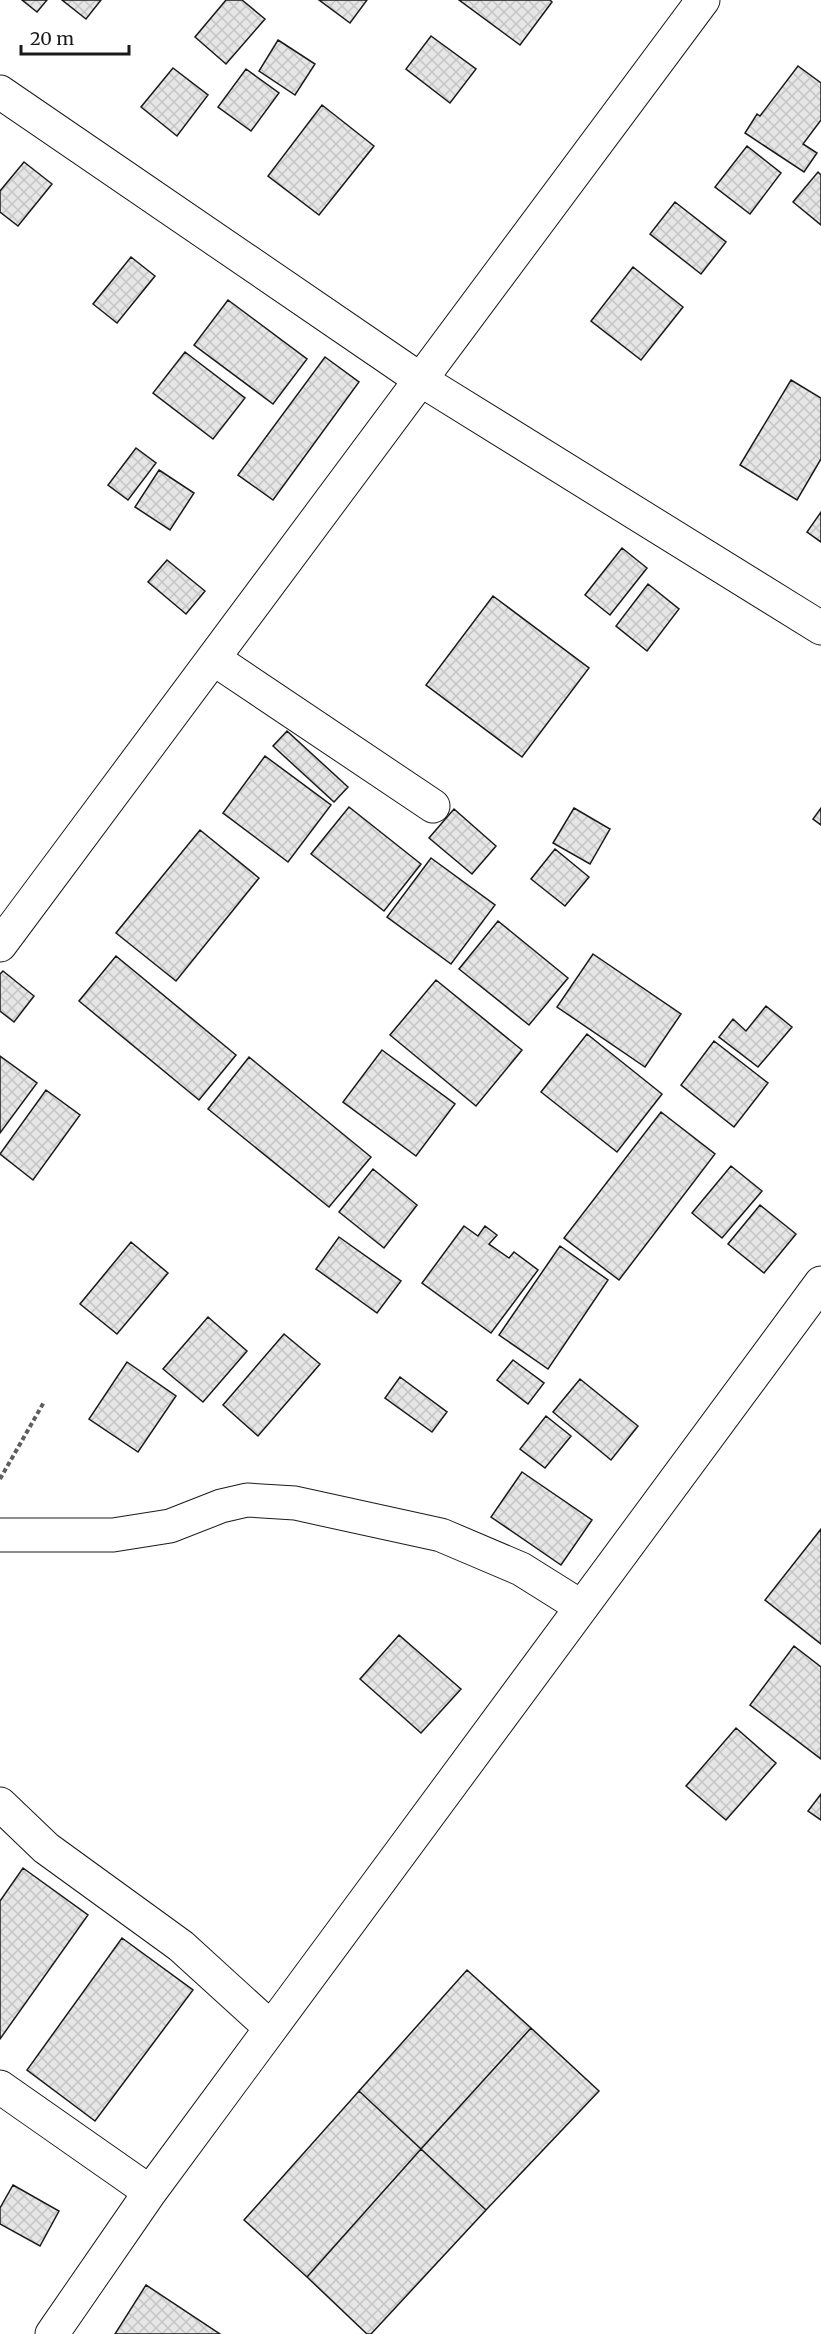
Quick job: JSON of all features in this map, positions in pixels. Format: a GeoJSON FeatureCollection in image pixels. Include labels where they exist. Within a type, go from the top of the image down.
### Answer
{"type":"FeatureCollection","features":[{"type":"Feature","properties":{"kind":"street"},"geometry":{"type":"LineString","coordinates":[[3,935],[214,659],[704,0]]}},
{"type":"Feature","properties":{"kind":"street"},"geometry":{"type":"LineString","coordinates":[[0,92],[421,380],[821,628]]}},
{"type":"Feature","properties":{"kind":"street"},"geometry":{"type":"LineString","coordinates":[[214,659],[433,806]]}},
{"type":"Feature","properties":{"kind":"street"},"geometry":{"type":"LineString","coordinates":[[52,2334],[150,2192],[821,1282]]}},
{"type":"Feature","properties":{"kind":"street"},"geometry":{"type":"LineString","coordinates":[[0,1535],[113,1535],[170,1526],[221,1506],[247,1500],[295,1503],[441,1536],[521,1569],[580,1606]]}},
{"type":"Feature","properties":{"kind":"street"},"geometry":{"type":"LineString","coordinates":[[0,1804],[46,1848],[181,1946],[271,2028]]}},
{"type":"Feature","properties":{"kind":"street"},"geometry":{"type":"LineString","coordinates":[[0,2087],[150,2192]]}},
{"type":"Feature","properties":{"kind":"path"},"geometry":{"type":"LineString","coordinates":[[0,1479],[44,1402]]}},
{"type":"Feature","properties":{"kind":"building"},"geometry":{"type":"Polygon","coordinates":[[[22,0],[47,0],[37,12],[22,0]]]}},
{"type":"Feature","properties":{"kind":"building"},"geometry":{"type":"Polygon","coordinates":[[[62,0],[101,0],[86,19],[62,0]]]}},
{"type":"Feature","properties":{"kind":"building"},"geometry":{"type":"Polygon","coordinates":[[[226,0],[242,0],[265,19],[226,64],[195,37],[226,0]]]}},
{"type":"Feature","properties":{"kind":"building"},"geometry":{"type":"Polygon","coordinates":[[[319,0],[367,0],[350,23],[319,0]]]}},
{"type":"Feature","properties":{"kind":"building"},"geometry":{"type":"Polygon","coordinates":[[[459,0],[550,0],[552,2],[520,45],[459,0]]]}},
{"type":"Feature","properties":{"kind":"building"},"geometry":{"type":"Polygon","coordinates":[[[431,36],[476,69],[450,103],[406,69],[431,36]]]}},
{"type":"Feature","properties":{"kind":"building"},"geometry":{"type":"Polygon","coordinates":[[[278,40],[315,64],[295,95],[259,71],[278,40]]]}},
{"type":"Feature","properties":{"kind":"building"},"geometry":{"type":"Polygon","coordinates":[[[798,66],[821,83],[821,120],[803,144],[817,153],[804,172],[745,133],[757,114],[760,116],[798,66]]]}},
{"type":"Feature","properties":{"kind":"building"},"geometry":{"type":"Polygon","coordinates":[[[173,68],[208,95],[177,136],[141,107],[173,68]]]}},
{"type":"Feature","properties":{"kind":"building"},"geometry":{"type":"Polygon","coordinates":[[[246,69],[279,93],[251,131],[218,107],[246,69]]]}},
{"type":"Feature","properties":{"kind":"building"},"geometry":{"type":"Polygon","coordinates":[[[322,105],[374,146],[319,215],[268,176],[322,105]]]}},
{"type":"Feature","properties":{"kind":"building"},"geometry":{"type":"Polygon","coordinates":[[[747,146],[781,173],[750,214],[715,187],[747,146]]]}},
{"type":"Feature","properties":{"kind":"building"},"geometry":{"type":"Polygon","coordinates":[[[24,162],[52,184],[18,226],[0,212],[0,191],[24,162]]]}},
{"type":"Feature","properties":{"kind":"building"},"geometry":{"type":"Polygon","coordinates":[[[818,172],[821,175],[821,225],[793,202],[818,172]]]}},
{"type":"Feature","properties":{"kind":"building"},"geometry":{"type":"Polygon","coordinates":[[[675,202],[726,242],[701,274],[650,234],[675,202]]]}},
{"type":"Feature","properties":{"kind":"building"},"geometry":{"type":"Polygon","coordinates":[[[131,257],[155,276],[117,323],[93,304],[131,257]]]}},
{"type":"Feature","properties":{"kind":"building"},"geometry":{"type":"Polygon","coordinates":[[[633,267],[683,307],[641,360],[591,321],[633,267]]]}},
{"type":"Feature","properties":{"kind":"building"},"geometry":{"type":"Polygon","coordinates":[[[228,300],[307,359],[273,404],[194,345],[228,300]]]}},
{"type":"Feature","properties":{"kind":"building"},"geometry":{"type":"Polygon","coordinates":[[[185,352],[245,398],[213,439],[153,393],[185,352]]]}},
{"type":"Feature","properties":{"kind":"building"},"geometry":{"type":"Polygon","coordinates":[[[325,357],[359,382],[273,500],[238,475],[325,357]]]}},
{"type":"Feature","properties":{"kind":"building"},"geometry":{"type":"Polygon","coordinates":[[[791,380],[821,398],[821,459],[797,500],[740,465],[791,380]]]}},
{"type":"Feature","properties":{"kind":"building"},"geometry":{"type":"Polygon","coordinates":[[[136,448],[156,463],[128,500],[108,485],[136,448]]]}},
{"type":"Feature","properties":{"kind":"building"},"geometry":{"type":"Polygon","coordinates":[[[159,470],[194,493],[170,530],[135,507],[159,470]]]}},
{"type":"Feature","properties":{"kind":"building"},"geometry":{"type":"Polygon","coordinates":[[[821,512],[821,542],[807,532],[821,512]]]}},
{"type":"Feature","properties":{"kind":"building"},"geometry":{"type":"Polygon","coordinates":[[[622,548],[647,568],[610,615],[585,595],[622,548]]]}},
{"type":"Feature","properties":{"kind":"building"},"geometry":{"type":"Polygon","coordinates":[[[167,560],[205,591],[186,614],[148,582],[167,560]]]}},
{"type":"Feature","properties":{"kind":"building"},"geometry":{"type":"Polygon","coordinates":[[[648,584],[679,609],[647,651],[616,626],[648,584]]]}},
{"type":"Feature","properties":{"kind":"building"},"geometry":{"type":"Polygon","coordinates":[[[493,596],[589,668],[522,757],[426,685],[493,596]]]}},
{"type":"Feature","properties":{"kind":"building"},"geometry":{"type":"Polygon","coordinates":[[[287,731],[348,787],[334,802],[273,746],[287,731]]]}},
{"type":"Feature","properties":{"kind":"building"},"geometry":{"type":"Polygon","coordinates":[[[265,756],[331,805],[288,862],[223,813],[265,756]]]}},
{"type":"Feature","properties":{"kind":"building"},"geometry":{"type":"Polygon","coordinates":[[[349,807],[421,864],[384,911],[311,854],[349,807]]]}},
{"type":"Feature","properties":{"kind":"building"},"geometry":{"type":"Polygon","coordinates":[[[574,808],[610,829],[590,864],[553,843],[574,808]]]}},
{"type":"Feature","properties":{"kind":"building"},"geometry":{"type":"Polygon","coordinates":[[[821,808],[821,825],[813,819],[821,808]]]}},
{"type":"Feature","properties":{"kind":"building"},"geometry":{"type":"Polygon","coordinates":[[[454,809],[496,846],[472,874],[429,838],[454,809]]]}},
{"type":"Feature","properties":{"kind":"building"},"geometry":{"type":"Polygon","coordinates":[[[200,830],[259,878],[176,981],[116,933],[200,830]]]}},
{"type":"Feature","properties":{"kind":"building"},"geometry":{"type":"Polygon","coordinates":[[[555,849],[589,877],[565,906],[531,879],[555,849]]]}},
{"type":"Feature","properties":{"kind":"building"},"geometry":{"type":"Polygon","coordinates":[[[431,858],[495,905],[451,964],[387,917],[431,858]]]}},
{"type":"Feature","properties":{"kind":"building"},"geometry":{"type":"Polygon","coordinates":[[[498,921],[568,978],[529,1025],[459,969],[498,921]]]}},
{"type":"Feature","properties":{"kind":"building"},"geometry":{"type":"Polygon","coordinates":[[[593,954],[681,1014],[645,1067],[557,1007],[593,954]]]}},
{"type":"Feature","properties":{"kind":"building"},"geometry":{"type":"Polygon","coordinates":[[[116,956],[236,1055],[199,1100],[79,1001],[116,956]]]}},
{"type":"Feature","properties":{"kind":"building"},"geometry":{"type":"Polygon","coordinates":[[[3,971],[34,996],[14,1022],[0,1011],[0,974],[3,971]]]}},
{"type":"Feature","properties":{"kind":"building"},"geometry":{"type":"Polygon","coordinates":[[[436,980],[522,1050],[476,1106],[390,1035],[436,980]]]}},
{"type":"Feature","properties":{"kind":"building"},"geometry":{"type":"Polygon","coordinates":[[[766,1006],[792,1027],[758,1067],[719,1037],[733,1019],[746,1031],[766,1006]]]}},
{"type":"Feature","properties":{"kind":"building"},"geometry":{"type":"Polygon","coordinates":[[[587,1034],[662,1094],[617,1152],[541,1092],[587,1034]]]}},
{"type":"Feature","properties":{"kind":"building"},"geometry":{"type":"Polygon","coordinates":[[[714,1041],[768,1083],[734,1127],[681,1085],[714,1041]]]}},
{"type":"Feature","properties":{"kind":"building"},"geometry":{"type":"Polygon","coordinates":[[[382,1050],[455,1104],[416,1156],[343,1102],[382,1050]]]}},
{"type":"Feature","properties":{"kind":"building"},"geometry":{"type":"Polygon","coordinates":[[[0,1056],[37,1083],[0,1133],[0,1056]]]}},
{"type":"Feature","properties":{"kind":"building"},"geometry":{"type":"Polygon","coordinates":[[[249,1057],[371,1157],[329,1207],[208,1109],[249,1057]]]}},
{"type":"Feature","properties":{"kind":"building"},"geometry":{"type":"Polygon","coordinates":[[[46,1090],[80,1115],[33,1180],[0,1154],[46,1090]]]}},
{"type":"Feature","properties":{"kind":"building"},"geometry":{"type":"Polygon","coordinates":[[[661,1112],[715,1154],[619,1280],[564,1238],[661,1112]]]}},
{"type":"Feature","properties":{"kind":"building"},"geometry":{"type":"Polygon","coordinates":[[[731,1166],[762,1191],[722,1238],[692,1213],[731,1166]]]}},
{"type":"Feature","properties":{"kind":"building"},"geometry":{"type":"Polygon","coordinates":[[[373,1169],[417,1205],[384,1248],[339,1212],[373,1169]]]}},
{"type":"Feature","properties":{"kind":"building"},"geometry":{"type":"Polygon","coordinates":[[[760,1205],[796,1234],[764,1273],[728,1244],[760,1205]]]}},
{"type":"Feature","properties":{"kind":"building"},"geometry":{"type":"Polygon","coordinates":[[[464,1226],[478,1236],[485,1226],[497,1235],[489,1244],[509,1258],[514,1252],[538,1270],[491,1333],[422,1283],[464,1226]]]}},
{"type":"Feature","properties":{"kind":"building"},"geometry":{"type":"Polygon","coordinates":[[[339,1237],[401,1281],[377,1313],[316,1269],[339,1237]]]}},
{"type":"Feature","properties":{"kind":"building"},"geometry":{"type":"Polygon","coordinates":[[[131,1242],[168,1273],[117,1334],[80,1304],[131,1242]]]}},
{"type":"Feature","properties":{"kind":"building"},"geometry":{"type":"Polygon","coordinates":[[[560,1246],[608,1280],[548,1369],[499,1335],[560,1246]]]}},
{"type":"Feature","properties":{"kind":"building"},"geometry":{"type":"Polygon","coordinates":[[[208,1317],[247,1351],[203,1402],[163,1369],[208,1317]]]}},
{"type":"Feature","properties":{"kind":"building"},"geometry":{"type":"Polygon","coordinates":[[[284,1334],[320,1364],[258,1436],[223,1405],[284,1334]]]}},
{"type":"Feature","properties":{"kind":"building"},"geometry":{"type":"Polygon","coordinates":[[[513,1360],[544,1383],[528,1404],[497,1380],[513,1360]]]}},
{"type":"Feature","properties":{"kind":"building"},"geometry":{"type":"Polygon","coordinates":[[[127,1362],[176,1396],[138,1452],[89,1419],[127,1362]]]}},
{"type":"Feature","properties":{"kind":"building"},"geometry":{"type":"Polygon","coordinates":[[[400,1377],[447,1412],[432,1432],[385,1398],[400,1377]]]}},
{"type":"Feature","properties":{"kind":"building"},"geometry":{"type":"Polygon","coordinates":[[[580,1379],[638,1426],[611,1460],[553,1412],[580,1379]]]}},
{"type":"Feature","properties":{"kind":"building"},"geometry":{"type":"Polygon","coordinates":[[[546,1416],[571,1436],[545,1468],[520,1449],[546,1416]]]}},
{"type":"Feature","properties":{"kind":"building"},"geometry":{"type":"Polygon","coordinates":[[[522,1472],[592,1520],[561,1565],[491,1517],[522,1472]]]}},
{"type":"Feature","properties":{"kind":"building"},"geometry":{"type":"Polygon","coordinates":[[[821,1529],[821,1644],[765,1600],[821,1529]]]}},
{"type":"Feature","properties":{"kind":"building"},"geometry":{"type":"Polygon","coordinates":[[[399,1635],[461,1689],[421,1733],[360,1679],[399,1635]]]}},
{"type":"Feature","properties":{"kind":"building"},"geometry":{"type":"Polygon","coordinates":[[[794,1646],[821,1667],[821,1759],[750,1705],[794,1646]]]}},
{"type":"Feature","properties":{"kind":"building"},"geometry":{"type":"Polygon","coordinates":[[[736,1728],[776,1763],[726,1820],[686,1786],[736,1728]]]}},
{"type":"Feature","properties":{"kind":"building"},"geometry":{"type":"Polygon","coordinates":[[[821,1794],[821,1820],[808,1811],[821,1794]]]}},
{"type":"Feature","properties":{"kind":"building"},"geometry":{"type":"Polygon","coordinates":[[[23,1868],[88,1915],[0,2039],[0,1901],[23,1868]]]}},
{"type":"Feature","properties":{"kind":"building"},"geometry":{"type":"Polygon","coordinates":[[[122,1938],[193,1990],[95,2121],[27,2070],[122,1938]]]}},
{"type":"Feature","properties":{"kind":"building"},"geometry":{"type":"Polygon","coordinates":[[[467,1970],[531,2028],[421,2149],[359,2091],[467,1970]]]}},
{"type":"Feature","properties":{"kind":"building"},"geometry":{"type":"Polygon","coordinates":[[[531,2028],[599,2091],[486,2210],[421,2149],[531,2028]]]}},
{"type":"Feature","properties":{"kind":"building"},"geometry":{"type":"Polygon","coordinates":[[[359,2091],[421,2149],[307,2277],[244,2220],[359,2091]]]}},
{"type":"Feature","properties":{"kind":"building"},"geometry":{"type":"Polygon","coordinates":[[[421,2149],[486,2210],[371,2334],[367,2334],[307,2277],[421,2149]]]}},
{"type":"Feature","properties":{"kind":"building"},"geometry":{"type":"Polygon","coordinates":[[[13,2185],[59,2211],[40,2246],[0,2224],[0,2208],[13,2185]]]}},
{"type":"Feature","properties":{"kind":"building"},"geometry":{"type":"Polygon","coordinates":[[[146,2285],[220,2334],[115,2334],[146,2285]]]}}]}
